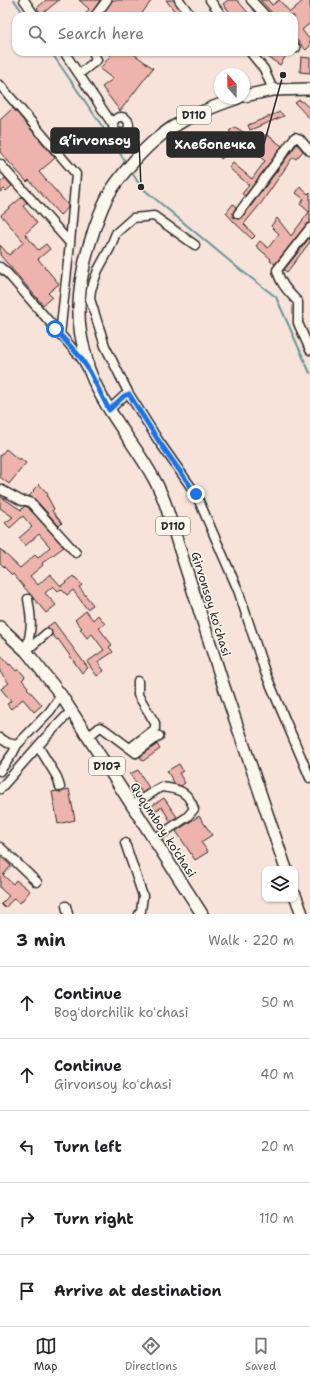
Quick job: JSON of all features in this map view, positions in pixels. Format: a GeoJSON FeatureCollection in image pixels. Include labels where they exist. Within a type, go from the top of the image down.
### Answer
{"type":"FeatureCollection","features":[{"type":"Feature","properties":{"kind":"main road"},"geometry":{"type":"LineString","coordinates":[[250,95],[273,90],[310,89]]}},
{"type":"Feature","properties":{"kind":"main road","name":"Girvonsoy koʻchasi"},"geometry":{"type":"LineString","coordinates":[[220,104],[196,114],[154,141],[131,166],[109,194],[89,244],[80,285],[78,310],[80,334],[90,372],[109,410],[154,478],[166,503],[223,684],[285,866]]}},
{"type":"Feature","properties":{"kind":"main road","name":"Ququmboy ko'chasi"},"geometry":{"type":"LineString","coordinates":[[0,627],[26,651],[61,695],[202,914]]}},
{"type":"Feature","properties":{"kind":"main road"},"geometry":{"type":"LineString","coordinates":[[298,902],[302,914]]}},
{"type":"Feature","properties":{"kind":"street"},"geometry":{"type":"LineString","coordinates":[[24,0],[32,12]]}},
{"type":"Feature","properties":{"kind":"street"},"geometry":{"type":"LineString","coordinates":[[98,12],[107,0]]}},
{"type":"Feature","properties":{"kind":"street"},"geometry":{"type":"LineString","coordinates":[[179,0],[189,12]]}},
{"type":"Feature","properties":{"kind":"street"},"geometry":{"type":"LineString","coordinates":[[210,0],[219,12]]}},
{"type":"Feature","properties":{"kind":"street"},"geometry":{"type":"LineString","coordinates":[[251,0],[262,12]]}},
{"type":"Feature","properties":{"kind":"street"},"geometry":{"type":"LineString","coordinates":[[68,56],[113,125]]}},
{"type":"Feature","properties":{"kind":"street"},"geometry":{"type":"LineString","coordinates":[[79,74],[97,60],[95,56]]}},
{"type":"Feature","properties":{"kind":"street"},"geometry":{"type":"LineString","coordinates":[[253,56],[264,69],[273,90]]}},
{"type":"Feature","properties":{"kind":"street"},"geometry":{"type":"LineString","coordinates":[[0,85],[76,174],[60,335]]}},
{"type":"Feature","properties":{"kind":"street"},"geometry":{"type":"LineString","coordinates":[[238,214],[295,137],[300,139],[310,151]]}},
{"type":"Feature","properties":{"kind":"street"},"geometry":{"type":"LineString","coordinates":[[0,164],[70,243]]}},
{"type":"Feature","properties":{"kind":"street"},"geometry":{"type":"LineString","coordinates":[[195,245],[154,216],[133,218],[116,233],[98,270],[91,290],[90,299],[105,346],[129,394],[158,440],[196,494],[238,590],[266,672],[310,778]]}},
{"type":"Feature","properties":{"kind":"street"},"geometry":{"type":"LineString","coordinates":[[310,228],[277,270],[284,287],[298,302],[298,323],[310,350]]}},
{"type":"Feature","properties":{"kind":"street"},"geometry":{"type":"LineString","coordinates":[[0,268],[8,274],[81,358],[90,372]]}},
{"type":"Feature","properties":{"kind":"street"},"geometry":{"type":"LineString","coordinates":[[109,410],[124,396],[129,394]]}},
{"type":"Feature","properties":{"kind":"street"},"geometry":{"type":"LineString","coordinates":[[0,489],[22,501],[31,503],[76,553]]}},
{"type":"Feature","properties":{"kind":"street"},"geometry":{"type":"LineString","coordinates":[[26,651],[31,630],[31,617],[28,599]]}},
{"type":"Feature","properties":{"kind":"street"},"geometry":{"type":"LineString","coordinates":[[26,651],[47,633]]}},
{"type":"Feature","properties":{"kind":"street"},"geometry":{"type":"LineString","coordinates":[[130,748],[155,729],[155,723],[138,695],[138,681]]}},
{"type":"Feature","properties":{"kind":"street"},"geometry":{"type":"LineString","coordinates":[[0,771],[13,753],[17,744],[50,711],[61,695]]}},
{"type":"Feature","properties":{"kind":"street"},"geometry":{"type":"LineString","coordinates":[[0,789],[71,711]]}},
{"type":"Feature","properties":{"kind":"street"},"geometry":{"type":"LineString","coordinates":[[88,736],[100,727],[136,753],[159,736]]}},
{"type":"Feature","properties":{"kind":"street"},"geometry":{"type":"LineString","coordinates":[[0,738],[8,743],[17,744]]}},
{"type":"Feature","properties":{"kind":"street"},"geometry":{"type":"LineString","coordinates":[[38,746],[57,777],[60,787]]}},
{"type":"Feature","properties":{"kind":"street"},"geometry":{"type":"LineString","coordinates":[[132,806],[161,787],[179,790],[191,801],[194,809],[187,817],[154,839]]}},
{"type":"Feature","properties":{"kind":"street"},"geometry":{"type":"LineString","coordinates":[[125,842],[143,896],[141,911],[139,914]]}},
{"type":"Feature","properties":{"kind":"street"},"geometry":{"type":"LineString","coordinates":[[0,847],[37,882]]}},
{"type":"Feature","properties":{"kind":"building"},"geometry":{"type":"Polygon","coordinates":[[[46,0],[59,0],[44,12],[40,12],[37,8],[46,0]]]}},
{"type":"Feature","properties":{"kind":"building"},"geometry":{"type":"Polygon","coordinates":[[[79,0],[100,0],[92,12],[87,12],[89,9],[79,0]]]}},
{"type":"Feature","properties":{"kind":"building"},"geometry":{"type":"Polygon","coordinates":[[[112,0],[152,0],[143,12],[104,12],[112,0]]]}},
{"type":"Feature","properties":{"kind":"building"},"geometry":{"type":"Polygon","coordinates":[[[166,0],[174,0],[182,12],[175,12],[166,0]]]}},
{"type":"Feature","properties":{"kind":"building"},"geometry":{"type":"Polygon","coordinates":[[[228,0],[237,0],[248,12],[230,12],[223,4],[228,0]]]}},
{"type":"Feature","properties":{"kind":"building"},"geometry":{"type":"Polygon","coordinates":[[[260,0],[268,0],[272,5],[279,0],[290,12],[271,12],[260,0]]]}},
{"type":"Feature","properties":{"kind":"building"},"geometry":{"type":"Polygon","coordinates":[[[304,0],[310,0],[310,23],[302,30],[310,40],[310,46],[306,50],[298,41],[298,12],[290,12],[304,0]]]}},
{"type":"Feature","properties":{"kind":"building"},"geometry":{"type":"Polygon","coordinates":[[[110,56],[136,56],[153,68],[120,111],[102,87],[113,79],[100,69],[110,56]]]}},
{"type":"Feature","properties":{"kind":"building"},"geometry":{"type":"Polygon","coordinates":[[[267,56],[286,56],[280,65],[267,56]]]}},
{"type":"Feature","properties":{"kind":"building"},"geometry":{"type":"Polygon","coordinates":[[[301,57],[310,58],[310,73],[300,72],[301,57]]]}},
{"type":"Feature","properties":{"kind":"building"},"geometry":{"type":"Polygon","coordinates":[[[299,100],[310,109],[310,119],[295,103],[299,100]]]}},
{"type":"Feature","properties":{"kind":"building"},"geometry":{"type":"Polygon","coordinates":[[[13,108],[55,158],[39,172],[68,205],[68,208],[60,215],[29,180],[27,182],[0,152],[0,120],[13,108]]]}},
{"type":"Feature","properties":{"kind":"building"},"geometry":{"type":"Polygon","coordinates":[[[280,112],[284,116],[250,130],[248,125],[280,112]]]}},
{"type":"Feature","properties":{"kind":"building"},"geometry":{"type":"Polygon","coordinates":[[[235,127],[245,133],[243,134],[248,138],[242,142],[229,131],[235,127]]]}},
{"type":"Feature","properties":{"kind":"building"},"geometry":{"type":"Polygon","coordinates":[[[266,134],[282,146],[245,196],[242,194],[249,185],[229,168],[233,163],[252,179],[265,161],[247,146],[251,140],[258,146],[266,134]]]}},
{"type":"Feature","properties":{"kind":"building"},"geometry":{"type":"Polygon","coordinates":[[[214,141],[226,155],[221,159],[210,144],[214,141]]]}},
{"type":"Feature","properties":{"kind":"building"},"geometry":{"type":"Polygon","coordinates":[[[297,144],[303,151],[296,159],[293,157],[262,202],[244,224],[255,236],[252,239],[226,213],[233,204],[236,207],[233,217],[238,219],[242,218],[297,144]]]}},
{"type":"Feature","properties":{"kind":"building"},"geometry":{"type":"Polygon","coordinates":[[[5,178],[12,186],[6,191],[4,189],[0,192],[0,183],[5,178]]]}},
{"type":"Feature","properties":{"kind":"building"},"geometry":{"type":"Polygon","coordinates":[[[300,187],[308,194],[310,192],[310,223],[306,225],[275,264],[270,261],[271,259],[256,246],[260,241],[268,248],[279,234],[271,226],[277,218],[291,236],[309,212],[300,204],[304,199],[296,193],[300,187]]]}},
{"type":"Feature","properties":{"kind":"building"},"geometry":{"type":"Polygon","coordinates":[[[22,197],[27,203],[23,206],[37,223],[25,234],[38,250],[46,244],[50,249],[38,259],[59,284],[48,293],[52,297],[43,305],[0,255],[0,245],[9,255],[24,242],[1,215],[22,197]]]}},
{"type":"Feature","properties":{"kind":"building"},"geometry":{"type":"Polygon","coordinates":[[[310,237],[310,242],[287,272],[284,270],[310,237]]]}},
{"type":"Feature","properties":{"kind":"building"},"geometry":{"type":"Polygon","coordinates":[[[6,449],[19,460],[20,458],[26,463],[9,484],[0,477],[0,456],[6,449]]]}},
{"type":"Feature","properties":{"kind":"building"},"geometry":{"type":"Polygon","coordinates":[[[39,484],[48,494],[47,496],[54,509],[52,511],[62,523],[59,526],[35,499],[29,496],[39,484]]]}},
{"type":"Feature","properties":{"kind":"building"},"geometry":{"type":"Polygon","coordinates":[[[0,496],[21,510],[25,506],[28,507],[64,547],[42,563],[43,565],[30,576],[38,585],[50,574],[61,586],[74,576],[82,585],[79,587],[93,605],[87,609],[73,590],[67,595],[61,589],[58,591],[53,586],[45,593],[56,605],[46,613],[13,574],[12,575],[0,563],[0,549],[20,568],[35,555],[38,558],[50,547],[39,534],[25,546],[19,538],[32,527],[23,516],[10,528],[5,523],[13,517],[0,508],[0,496]]]}},
{"type":"Feature","properties":{"kind":"building"},"geometry":{"type":"Polygon","coordinates":[[[86,611],[93,620],[98,615],[105,624],[99,628],[112,645],[109,647],[113,652],[98,662],[104,671],[97,676],[87,662],[104,650],[92,634],[87,638],[80,629],[82,628],[75,620],[86,611]]]}},
{"type":"Feature","properties":{"kind":"building"},"geometry":{"type":"Polygon","coordinates":[[[54,622],[88,668],[82,673],[58,639],[57,640],[52,634],[51,630],[47,627],[54,622]]]}},
{"type":"Feature","properties":{"kind":"building"},"geometry":{"type":"Polygon","coordinates":[[[0,654],[9,665],[10,664],[16,671],[18,669],[22,673],[25,677],[22,680],[28,687],[27,688],[42,705],[34,712],[23,699],[11,709],[7,704],[11,701],[1,689],[9,683],[0,672],[0,654]]]}},
{"type":"Feature","properties":{"kind":"building"},"geometry":{"type":"Polygon","coordinates":[[[157,744],[160,749],[143,761],[140,757],[157,744]]]}},
{"type":"Feature","properties":{"kind":"building"},"geometry":{"type":"Polygon","coordinates":[[[179,764],[183,771],[179,773],[185,783],[181,786],[175,784],[167,771],[179,764]]]}},
{"type":"Feature","properties":{"kind":"building"},"geometry":{"type":"Polygon","coordinates":[[[138,770],[149,788],[142,793],[130,774],[138,770]]]}},
{"type":"Feature","properties":{"kind":"building"},"geometry":{"type":"Polygon","coordinates":[[[69,789],[75,820],[58,824],[52,792],[61,792],[69,789]]]}},
{"type":"Feature","properties":{"kind":"building"},"geometry":{"type":"Polygon","coordinates":[[[164,798],[177,817],[170,821],[162,807],[153,812],[150,807],[164,798]]]}},
{"type":"Feature","properties":{"kind":"building"},"geometry":{"type":"Polygon","coordinates":[[[199,816],[212,835],[201,842],[208,852],[195,860],[176,831],[199,816]]]}},
{"type":"Feature","properties":{"kind":"building"},"geometry":{"type":"Polygon","coordinates":[[[0,856],[11,866],[3,875],[13,884],[16,880],[30,891],[20,903],[14,898],[5,908],[1,904],[9,896],[0,888],[0,856]]]}},
{"type":"Feature","properties":{"kind":"waterway"},"geometry":{"type":"LineString","coordinates":[[14,0],[22,12]]}},
{"type":"Feature","properties":{"kind":"waterway"},"geometry":{"type":"LineString","coordinates":[[54,56],[126,163]]}},
{"type":"Feature","properties":{"kind":"waterway"},"geometry":{"type":"LineString","coordinates":[[131,171],[141,187],[238,268],[276,297],[310,373]]}},
{"type":"Feature","properties":{"kind":"place","name":"Хлебопечка"},"geometry":{"type":"Point","coordinates":[283,75]}},
{"type":"Feature","properties":{"kind":"place","name":"G‘irvonsoy"},"geometry":{"type":"Point","coordinates":[141,187]}},
{"type":"Feature","properties":{"kind":"route"},"geometry":{"type":"LineString","coordinates":[[55,329],[81,358],[90,372],[109,410],[124,396],[129,394],[158,440],[196,494]]}}]}
